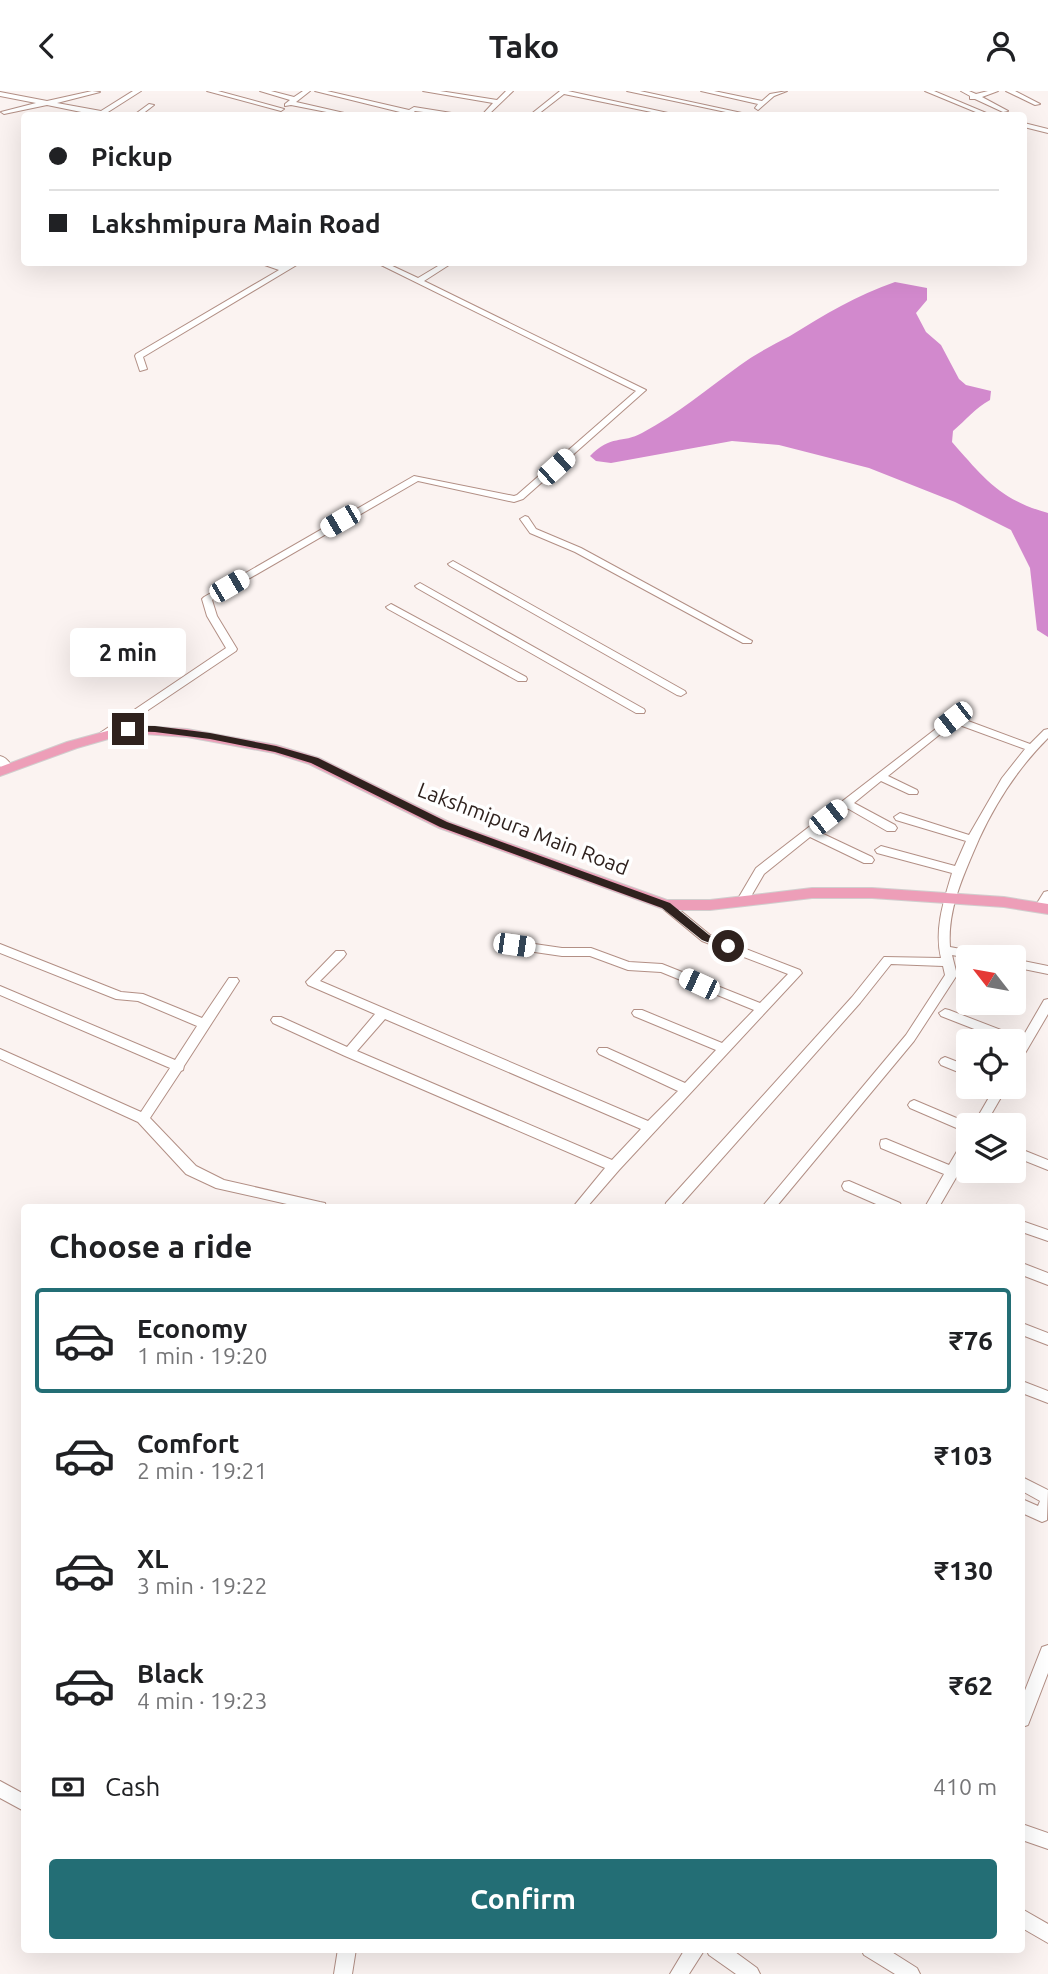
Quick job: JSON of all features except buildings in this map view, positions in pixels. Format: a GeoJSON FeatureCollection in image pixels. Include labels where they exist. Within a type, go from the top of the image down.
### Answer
{"type":"FeatureCollection","features":[{"type":"Feature","properties":{"kind":"main road","name":"Lakshmipura Main Road"},"geometry":{"type":"LineString","coordinates":[[3,767],[128,729],[187,733],[276,749],[314,761],[444,825],[666,905],[742,902],[812,893],[872,893],[1044,908]]}},
{"type":"Feature","properties":{"kind":"street"},"geometry":{"type":"LineString","coordinates":[[70,91],[85,94]]}},
{"type":"Feature","properties":{"kind":"street"},"geometry":{"type":"LineString","coordinates":[[104,112],[135,91]]}},
{"type":"Feature","properties":{"kind":"street"},"geometry":{"type":"LineString","coordinates":[[210,91],[281,109]]}},
{"type":"Feature","properties":{"kind":"street"},"geometry":{"type":"LineString","coordinates":[[263,91],[298,97],[311,112]]}},
{"type":"Feature","properties":{"kind":"street"},"geometry":{"type":"LineString","coordinates":[[318,91],[404,112]]}},
{"type":"Feature","properties":{"kind":"street"},"geometry":{"type":"LineString","coordinates":[[426,91],[499,102]]}},
{"type":"Feature","properties":{"kind":"street"},"geometry":{"type":"LineString","coordinates":[[488,112],[510,91]]}},
{"type":"Feature","properties":{"kind":"street"},"geometry":{"type":"LineString","coordinates":[[537,112],[563,91],[659,112]]}},
{"type":"Feature","properties":{"kind":"street"},"geometry":{"type":"LineString","coordinates":[[630,91],[656,93],[736,112]]}},
{"type":"Feature","properties":{"kind":"street"},"geometry":{"type":"LineString","coordinates":[[704,91],[764,103]]}},
{"type":"Feature","properties":{"kind":"street"},"geometry":{"type":"LineString","coordinates":[[753,112],[772,95],[784,91]]}},
{"type":"Feature","properties":{"kind":"street"},"geometry":{"type":"LineString","coordinates":[[928,91],[980,112]]}},
{"type":"Feature","properties":{"kind":"street"},"geometry":{"type":"LineString","coordinates":[[964,91],[1004,111]]}},
{"type":"Feature","properties":{"kind":"street"},"geometry":{"type":"LineString","coordinates":[[956,103],[995,91]]}},
{"type":"Feature","properties":{"kind":"street"},"geometry":{"type":"LineString","coordinates":[[1009,91],[1037,104]]}},
{"type":"Feature","properties":{"kind":"street"},"geometry":{"type":"LineString","coordinates":[[4,112],[97,92]]}},
{"type":"Feature","properties":{"kind":"street"},"geometry":{"type":"LineString","coordinates":[[634,112],[656,93]]}},
{"type":"Feature","properties":{"kind":"street"},"geometry":{"type":"LineString","coordinates":[[0,94],[86,112]]}},
{"type":"Feature","properties":{"kind":"street"},"geometry":{"type":"LineString","coordinates":[[276,112],[298,97]]}},
{"type":"Feature","properties":{"kind":"street"},"geometry":{"type":"LineString","coordinates":[[298,97],[307,107],[334,112]]}},
{"type":"Feature","properties":{"kind":"street"},"geometry":{"type":"LineString","coordinates":[[141,112],[151,105]]}},
{"type":"Feature","properties":{"kind":"street"},"geometry":{"type":"LineString","coordinates":[[410,112],[414,109],[438,112]]}},
{"type":"Feature","properties":{"kind":"street"},"geometry":{"type":"LineString","coordinates":[[1027,127],[1048,125]]}},
{"type":"Feature","properties":{"kind":"street"},"geometry":{"type":"LineString","coordinates":[[1027,127],[1048,131]]}},
{"type":"Feature","properties":{"kind":"street"},"geometry":{"type":"LineString","coordinates":[[274,266],[285,269]]}},
{"type":"Feature","properties":{"kind":"street"},"geometry":{"type":"LineString","coordinates":[[143,369],[139,356],[290,266]]}},
{"type":"Feature","properties":{"kind":"street"},"geometry":{"type":"LineString","coordinates":[[104,735],[232,649],[212,616],[207,599],[417,478],[514,499],[520,497],[642,390],[386,266]]}},
{"type":"Feature","properties":{"kind":"street"},"geometry":{"type":"LineString","coordinates":[[419,281],[443,266]]}},
{"type":"Feature","properties":{"kind":"street"},"geometry":{"type":"LineString","coordinates":[[525,519],[533,531],[578,550],[747,641]]}},
{"type":"Feature","properties":{"kind":"street"},"geometry":{"type":"LineString","coordinates":[[453,564],[681,693]]}},
{"type":"Feature","properties":{"kind":"street"},"geometry":{"type":"LineString","coordinates":[[421,586],[640,711]]}},
{"type":"Feature","properties":{"kind":"street"},"geometry":{"type":"LineString","coordinates":[[391,607],[522,679]]}},
{"type":"Feature","properties":{"kind":"street"},"geometry":{"type":"LineString","coordinates":[[742,902],[760,871],[956,717],[1032,748]]}},
{"type":"Feature","properties":{"kind":"street"},"geometry":{"type":"LineString","coordinates":[[772,1204],[910,1038],[951,975],[943,940],[949,899],[958,871],[999,790],[1048,732]]}},
{"type":"Feature","properties":{"kind":"street"},"geometry":{"type":"LineString","coordinates":[[880,776],[913,792]]}},
{"type":"Feature","properties":{"kind":"street"},"geometry":{"type":"LineString","coordinates":[[846,803],[891,828]]}},
{"type":"Feature","properties":{"kind":"street"},"geometry":{"type":"LineString","coordinates":[[900,817],[974,839]]}},
{"type":"Feature","properties":{"kind":"street"},"geometry":{"type":"LineString","coordinates":[[809,832],[868,860]]}},
{"type":"Feature","properties":{"kind":"street"},"geometry":{"type":"LineString","coordinates":[[881,850],[958,871]]}},
{"type":"Feature","properties":{"kind":"street"},"geometry":{"type":"LineString","coordinates":[[1044,908],[1048,895]]}},
{"type":"Feature","properties":{"kind":"street"},"geometry":{"type":"LineString","coordinates":[[582,1204],[614,1166],[796,973],[706,937],[666,905]]}},
{"type":"Feature","properties":{"kind":"street"},"geometry":{"type":"LineString","coordinates":[[514,945],[562,953],[591,952],[628,966],[662,968],[762,1009]]}},
{"type":"Feature","properties":{"kind":"street"},"geometry":{"type":"LineString","coordinates":[[0,948],[120,996],[139,997],[205,1024]]}},
{"type":"Feature","properties":{"kind":"street"},"geometry":{"type":"LineString","coordinates":[[340,954],[312,982],[651,1128]]}},
{"type":"Feature","properties":{"kind":"street"},"geometry":{"type":"LineString","coordinates":[[674,1204],[856,1000],[888,960],[956,956]]}},
{"type":"Feature","properties":{"kind":"street"},"geometry":{"type":"LineString","coordinates":[[1026,966],[1048,970]]}},
{"type":"Feature","properties":{"kind":"street"},"geometry":{"type":"LineString","coordinates":[[142,1119],[179,1067],[233,981]]}},
{"type":"Feature","properties":{"kind":"street"},"geometry":{"type":"LineString","coordinates":[[0,990],[179,1067]]}},
{"type":"Feature","properties":{"kind":"street"},"geometry":{"type":"LineString","coordinates":[[1026,1041],[1048,1003]]}},
{"type":"Feature","properties":{"kind":"street"},"geometry":{"type":"LineString","coordinates":[[349,1053],[383,1013]]}},
{"type":"Feature","properties":{"kind":"street"},"geometry":{"type":"LineString","coordinates":[[638,1013],[724,1049]]}},
{"type":"Feature","properties":{"kind":"street"},"geometry":{"type":"LineString","coordinates":[[944,1013],[985,1029]]}},
{"type":"Feature","properties":{"kind":"street"},"geometry":{"type":"LineString","coordinates":[[277,1020],[614,1166]]}},
{"type":"Feature","properties":{"kind":"street"},"geometry":{"type":"LineString","coordinates":[[603,1051],[686,1089]]}},
{"type":"Feature","properties":{"kind":"street"},"geometry":{"type":"LineString","coordinates":[[0,1054],[142,1119],[191,1170],[233,1188],[306,1204]]}},
{"type":"Feature","properties":{"kind":"street"},"geometry":{"type":"LineString","coordinates":[[945,1062],[956,1066]]}},
{"type":"Feature","properties":{"kind":"street"},"geometry":{"type":"LineString","coordinates":[[914,1105],[956,1123]]}},
{"type":"Feature","properties":{"kind":"street"},"geometry":{"type":"LineString","coordinates":[[886,1144],[952,1173]]}},
{"type":"Feature","properties":{"kind":"street"},"geometry":{"type":"LineString","coordinates":[[1026,1156],[1048,1165]]}},
{"type":"Feature","properties":{"kind":"street"},"geometry":{"type":"LineString","coordinates":[[934,1204],[956,1166]]}},
{"type":"Feature","properties":{"kind":"street"},"geometry":{"type":"LineString","coordinates":[[849,1186],[888,1204]]}},
{"type":"Feature","properties":{"kind":"street"},"geometry":{"type":"LineString","coordinates":[[1025,1227],[1048,1236]]}},
{"type":"Feature","properties":{"kind":"street"},"geometry":{"type":"LineString","coordinates":[[1025,1270],[1048,1279]]}},
{"type":"Feature","properties":{"kind":"street"},"geometry":{"type":"LineString","coordinates":[[1025,1330],[1048,1339]]}},
{"type":"Feature","properties":{"kind":"street"},"geometry":{"type":"LineString","coordinates":[[1025,1388],[1048,1398]]}},
{"type":"Feature","properties":{"kind":"street"},"geometry":{"type":"LineString","coordinates":[[1025,1487],[1047,1508]]}},
{"type":"Feature","properties":{"kind":"street"},"geometry":{"type":"LineString","coordinates":[[1025,1506],[1047,1508]]}},
{"type":"Feature","properties":{"kind":"street"},"geometry":{"type":"LineString","coordinates":[[1025,1711],[1048,1652]]}},
{"type":"Feature","properties":{"kind":"street"},"geometry":{"type":"LineString","coordinates":[[0,1789],[21,1801]]}},
{"type":"Feature","properties":{"kind":"street"},"geometry":{"type":"LineString","coordinates":[[1025,1833],[1048,1841]]}},
{"type":"Feature","properties":{"kind":"street"},"geometry":{"type":"LineString","coordinates":[[1025,1920],[1048,1934]]}},
{"type":"Feature","properties":{"kind":"street"},"geometry":{"type":"LineString","coordinates":[[343,1974],[346,1953]]}},
{"type":"Feature","properties":{"kind":"street"},"geometry":{"type":"LineString","coordinates":[[680,1974],[693,1953]]}},
{"type":"Feature","properties":{"kind":"street"},"geometry":{"type":"LineString","coordinates":[[721,1953],[751,1974]]}},
{"type":"Feature","properties":{"kind":"street"},"geometry":{"type":"LineString","coordinates":[[877,1953],[911,1974]]}},
{"type":"Feature","properties":{"kind":"shaded area"},"geometry":{"type":"Polygon","coordinates":[[[895,282],[927,288],[927,300],[916,313],[926,332],[941,345],[959,379],[966,385],[991,391],[990,400],[953,431],[952,442],[994,486],[1031,508],[1048,513],[1048,637],[1037,630],[1030,568],[1011,530],[955,502],[869,468],[779,445],[732,441],[611,463],[596,461],[590,456],[610,442],[635,436],[655,426],[751,358],[828,313],[895,282]]]}},
{"type":"Feature","properties":{"kind":"route"},"geometry":{"type":"LineString","coordinates":[[128,729],[155,729],[210,736],[276,749],[314,761],[346,774],[411,811],[444,825],[666,905],[706,937],[728,946]]}}]}
